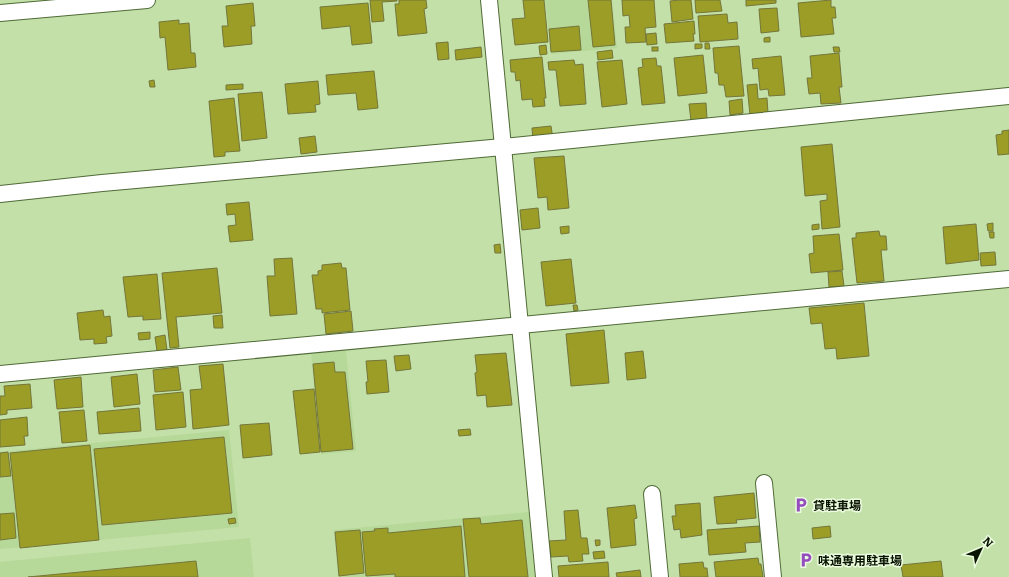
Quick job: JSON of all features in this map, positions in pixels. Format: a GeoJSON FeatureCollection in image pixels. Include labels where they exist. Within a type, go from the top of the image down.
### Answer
{"type":"FeatureCollection","features":[{"type":"Feature","properties":{"kind":"street"},"geometry":{"type":"LineString","coordinates":[[0,13],[147,0]]}},
{"type":"Feature","properties":{"kind":"street"},"geometry":{"type":"LineString","coordinates":[[489,0],[544,577]]}},
{"type":"Feature","properties":{"kind":"street"},"geometry":{"type":"LineString","coordinates":[[0,194],[503,147],[1009,96]]}},
{"type":"Feature","properties":{"kind":"street"},"geometry":{"type":"LineString","coordinates":[[0,374],[1009,279]]}},
{"type":"Feature","properties":{"kind":"street"},"geometry":{"type":"LineString","coordinates":[[764,483],[773,577]]}},
{"type":"Feature","properties":{"kind":"street"},"geometry":{"type":"LineString","coordinates":[[652,494],[660,577]]}},
{"type":"Feature","properties":{"kind":"shaded area"},"geometry":{"type":"Polygon","coordinates":[[[545,0],[612,0],[617,48],[551,54],[545,0]]]}},
{"type":"Feature","properties":{"kind":"shaded area"},"geometry":{"type":"Polygon","coordinates":[[[346,351],[356,451],[321,454],[311,354],[346,351]]]}},
{"type":"Feature","properties":{"kind":"shaded area"},"geometry":{"type":"Polygon","coordinates":[[[229,430],[239,527],[0,549],[0,452],[229,430]]]}},
{"type":"Feature","properties":{"kind":"shaded area"},"geometry":{"type":"Polygon","coordinates":[[[529,512],[535,577],[338,577],[334,530],[529,512]]]}},
{"type":"Feature","properties":{"kind":"shaded area"},"geometry":{"type":"Polygon","coordinates":[[[250,538],[254,577],[0,577],[0,562],[250,538]]]}},
{"type":"Feature","properties":{"kind":"building"},"geometry":{"type":"Polygon","coordinates":[[[370,0],[397,1],[382,2],[384,21],[372,22],[370,0]]]}},
{"type":"Feature","properties":{"kind":"building"},"geometry":{"type":"Polygon","coordinates":[[[399,0],[426,0],[427,8],[424,9],[427,33],[398,36],[395,4],[399,4],[399,0]]]}},
{"type":"Feature","properties":{"kind":"building"},"geometry":{"type":"Polygon","coordinates":[[[523,0],[544,0],[548,42],[515,45],[512,19],[525,18],[523,0]]]}},
{"type":"Feature","properties":{"kind":"building"},"geometry":{"type":"Polygon","coordinates":[[[588,0],[611,0],[615,45],[593,47],[588,0]]]}},
{"type":"Feature","properties":{"kind":"building"},"geometry":{"type":"Polygon","coordinates":[[[622,0],[654,0],[656,27],[645,28],[646,42],[626,43],[625,27],[630,27],[629,15],[623,16],[622,0]]]}},
{"type":"Feature","properties":{"kind":"building"},"geometry":{"type":"Polygon","coordinates":[[[691,0],[693,19],[672,22],[670,1],[691,0]]]}},
{"type":"Feature","properties":{"kind":"building"},"geometry":{"type":"Polygon","coordinates":[[[695,0],[720,0],[722,11],[696,13],[695,0]]]}},
{"type":"Feature","properties":{"kind":"building"},"geometry":{"type":"Polygon","coordinates":[[[746,0],[776,0],[776,3],[746,6],[746,0]]]}},
{"type":"Feature","properties":{"kind":"building"},"geometry":{"type":"Polygon","coordinates":[[[831,0],[831,7],[835,7],[836,18],[832,18],[834,34],[801,37],[798,3],[831,0]]]}},
{"type":"Feature","properties":{"kind":"building"},"geometry":{"type":"Polygon","coordinates":[[[253,3],[255,26],[251,26],[252,44],[224,47],[222,26],[228,26],[226,6],[253,3]]]}},
{"type":"Feature","properties":{"kind":"building"},"geometry":{"type":"Polygon","coordinates":[[[368,3],[372,43],[352,45],[350,26],[322,29],[320,7],[368,3]]]}},
{"type":"Feature","properties":{"kind":"building"},"geometry":{"type":"Polygon","coordinates":[[[777,8],[779,31],[761,33],[759,9],[777,8]]]}},
{"type":"Feature","properties":{"kind":"building"},"geometry":{"type":"Polygon","coordinates":[[[727,14],[728,23],[737,22],[738,39],[700,42],[698,16],[727,14]]]}},
{"type":"Feature","properties":{"kind":"building"},"geometry":{"type":"Polygon","coordinates":[[[179,20],[179,24],[189,23],[191,53],[195,53],[196,67],[168,70],[165,37],[160,38],[159,22],[179,20]]]}},
{"type":"Feature","properties":{"kind":"building"},"geometry":{"type":"Polygon","coordinates":[[[694,21],[694,41],[666,43],[664,24],[694,21]]]}},
{"type":"Feature","properties":{"kind":"building"},"geometry":{"type":"Polygon","coordinates":[[[579,26],[581,50],[551,52],[549,29],[579,26]]]}},
{"type":"Feature","properties":{"kind":"building"},"geometry":{"type":"Polygon","coordinates":[[[656,33],[657,44],[647,45],[646,34],[656,33]]]}},
{"type":"Feature","properties":{"kind":"building"},"geometry":{"type":"Polygon","coordinates":[[[770,37],[770,42],[764,42],[764,38],[770,37]]]}},
{"type":"Feature","properties":{"kind":"building"},"geometry":{"type":"Polygon","coordinates":[[[448,42],[449,59],[438,60],[436,43],[448,42]]]}},
{"type":"Feature","properties":{"kind":"building"},"geometry":{"type":"Polygon","coordinates":[[[705,43],[709,43],[710,49],[705,49],[705,43]]]}},
{"type":"Feature","properties":{"kind":"building"},"geometry":{"type":"Polygon","coordinates":[[[695,44],[702,44],[702,48],[695,49],[695,44]]]}},
{"type":"Feature","properties":{"kind":"building"},"geometry":{"type":"Polygon","coordinates":[[[546,45],[547,54],[540,55],[539,46],[546,45]]]}},
{"type":"Feature","properties":{"kind":"building"},"geometry":{"type":"Polygon","coordinates":[[[739,46],[744,96],[726,97],[724,85],[719,85],[718,73],[715,73],[713,48],[739,46]]]}},
{"type":"Feature","properties":{"kind":"building"},"geometry":{"type":"Polygon","coordinates":[[[481,47],[482,57],[456,60],[455,50],[481,47]]]}},
{"type":"Feature","properties":{"kind":"building"},"geometry":{"type":"Polygon","coordinates":[[[652,47],[658,47],[658,51],[652,51],[652,47]]]}},
{"type":"Feature","properties":{"kind":"building"},"geometry":{"type":"Polygon","coordinates":[[[833,47],[839,47],[840,52],[834,52],[833,47]]]}},
{"type":"Feature","properties":{"kind":"building"},"geometry":{"type":"Polygon","coordinates":[[[612,50],[613,58],[598,60],[597,52],[612,50]]]}},
{"type":"Feature","properties":{"kind":"building"},"geometry":{"type":"Polygon","coordinates":[[[839,53],[842,87],[839,87],[841,103],[821,104],[820,93],[809,94],[807,78],[812,78],[810,56],[839,53]]]}},
{"type":"Feature","properties":{"kind":"building"},"geometry":{"type":"Polygon","coordinates":[[[703,55],[707,93],[678,96],[674,58],[703,55]]]}},
{"type":"Feature","properties":{"kind":"building"},"geometry":{"type":"Polygon","coordinates":[[[781,56],[785,95],[769,96],[768,89],[760,90],[758,68],[753,69],[752,59],[781,56]]]}},
{"type":"Feature","properties":{"kind":"building"},"geometry":{"type":"Polygon","coordinates":[[[542,57],[546,98],[544,98],[545,106],[533,107],[532,99],[522,100],[520,80],[516,81],[515,72],[511,72],[510,60],[542,57]]]}},
{"type":"Feature","properties":{"kind":"building"},"geometry":{"type":"Polygon","coordinates":[[[656,58],[657,66],[661,66],[665,103],[642,105],[638,68],[643,67],[642,59],[656,58]]]}},
{"type":"Feature","properties":{"kind":"building"},"geometry":{"type":"Polygon","coordinates":[[[574,60],[575,65],[583,64],[586,104],[560,106],[556,70],[549,70],[548,62],[574,60]]]}},
{"type":"Feature","properties":{"kind":"building"},"geometry":{"type":"Polygon","coordinates":[[[622,60],[627,104],[602,107],[597,62],[622,60]]]}},
{"type":"Feature","properties":{"kind":"building"},"geometry":{"type":"Polygon","coordinates":[[[374,71],[378,108],[358,110],[356,93],[328,95],[326,75],[374,71]]]}},
{"type":"Feature","properties":{"kind":"building"},"geometry":{"type":"Polygon","coordinates":[[[154,80],[155,87],[150,87],[149,81],[154,80]]]}},
{"type":"Feature","properties":{"kind":"building"},"geometry":{"type":"Polygon","coordinates":[[[318,81],[320,104],[315,105],[316,112],[288,114],[285,84],[318,81]]]}},
{"type":"Feature","properties":{"kind":"building"},"geometry":{"type":"Polygon","coordinates":[[[243,84],[243,89],[226,90],[226,85],[243,84]]]}},
{"type":"Feature","properties":{"kind":"building"},"geometry":{"type":"Polygon","coordinates":[[[757,84],[758,99],[767,98],[768,113],[750,115],[747,85],[757,84]]]}},
{"type":"Feature","properties":{"kind":"building"},"geometry":{"type":"Polygon","coordinates":[[[262,92],[267,138],[242,141],[238,94],[262,92]]]}},
{"type":"Feature","properties":{"kind":"building"},"geometry":{"type":"Polygon","coordinates":[[[234,98],[240,151],[225,152],[225,156],[214,157],[209,101],[234,98]]]}},
{"type":"Feature","properties":{"kind":"building"},"geometry":{"type":"Polygon","coordinates":[[[742,99],[743,113],[730,115],[729,101],[742,99]]]}},
{"type":"Feature","properties":{"kind":"building"},"geometry":{"type":"Polygon","coordinates":[[[706,103],[707,119],[691,121],[689,104],[706,103]]]}},
{"type":"Feature","properties":{"kind":"building"},"geometry":{"type":"Polygon","coordinates":[[[551,126],[553,139],[533,141],[532,128],[551,126]]]}},
{"type":"Feature","properties":{"kind":"building"},"geometry":{"type":"Polygon","coordinates":[[[1009,130],[1009,154],[998,155],[996,135],[1002,134],[1002,131],[1009,130]]]}},
{"type":"Feature","properties":{"kind":"building"},"geometry":{"type":"Polygon","coordinates":[[[315,136],[317,152],[301,154],[299,138],[315,136]]]}},
{"type":"Feature","properties":{"kind":"building"},"geometry":{"type":"Polygon","coordinates":[[[832,144],[840,227],[822,229],[820,201],[827,200],[827,194],[805,196],[801,147],[832,144]]]}},
{"type":"Feature","properties":{"kind":"building"},"geometry":{"type":"Polygon","coordinates":[[[564,156],[569,208],[548,210],[547,197],[538,198],[534,158],[564,156]]]}},
{"type":"Feature","properties":{"kind":"building"},"geometry":{"type":"Polygon","coordinates":[[[249,202],[253,240],[230,242],[228,226],[236,225],[235,214],[227,215],[226,204],[249,202]]]}},
{"type":"Feature","properties":{"kind":"building"},"geometry":{"type":"Polygon","coordinates":[[[538,208],[540,228],[522,230],[520,210],[538,208]]]}},
{"type":"Feature","properties":{"kind":"building"},"geometry":{"type":"Polygon","coordinates":[[[993,223],[993,231],[988,231],[987,224],[993,223]]]}},
{"type":"Feature","properties":{"kind":"building"},"geometry":{"type":"Polygon","coordinates":[[[819,224],[819,229],[812,230],[812,225],[819,224]]]}},
{"type":"Feature","properties":{"kind":"building"},"geometry":{"type":"Polygon","coordinates":[[[976,224],[979,260],[946,264],[943,227],[976,224]]]}},
{"type":"Feature","properties":{"kind":"building"},"geometry":{"type":"Polygon","coordinates":[[[569,226],[569,233],[561,234],[560,227],[569,226]]]}},
{"type":"Feature","properties":{"kind":"building"},"geometry":{"type":"Polygon","coordinates":[[[879,231],[880,236],[886,236],[887,250],[881,250],[884,281],[857,283],[852,238],[856,238],[856,233],[879,231]]]}},
{"type":"Feature","properties":{"kind":"building"},"geometry":{"type":"Polygon","coordinates":[[[989,232],[994,232],[994,238],[990,238],[989,232]]]}},
{"type":"Feature","properties":{"kind":"building"},"geometry":{"type":"Polygon","coordinates":[[[839,234],[843,270],[811,273],[809,254],[814,253],[813,236],[839,234]]]}},
{"type":"Feature","properties":{"kind":"building"},"geometry":{"type":"Polygon","coordinates":[[[500,244],[501,253],[495,253],[494,245],[500,244]]]}},
{"type":"Feature","properties":{"kind":"building"},"geometry":{"type":"Polygon","coordinates":[[[995,252],[996,265],[981,266],[980,253],[995,252]]]}},
{"type":"Feature","properties":{"kind":"building"},"geometry":{"type":"Polygon","coordinates":[[[292,258],[297,314],[270,316],[267,276],[275,276],[274,259],[292,258]]]}},
{"type":"Feature","properties":{"kind":"building"},"geometry":{"type":"Polygon","coordinates":[[[571,259],[576,303],[546,306],[541,262],[571,259]]]}},
{"type":"Feature","properties":{"kind":"building"},"geometry":{"type":"Polygon","coordinates":[[[341,263],[342,268],[346,268],[350,310],[322,313],[322,309],[316,309],[312,275],[318,275],[318,271],[322,270],[322,265],[341,263]]]}},
{"type":"Feature","properties":{"kind":"building"},"geometry":{"type":"Polygon","coordinates":[[[217,268],[222,313],[176,317],[179,347],[170,348],[162,273],[217,268]]]}},
{"type":"Feature","properties":{"kind":"building"},"geometry":{"type":"Polygon","coordinates":[[[842,271],[844,286],[829,287],[828,272],[842,271]]]}},
{"type":"Feature","properties":{"kind":"building"},"geometry":{"type":"Polygon","coordinates":[[[157,274],[161,319],[143,320],[143,316],[128,317],[123,277],[157,274]]]}},
{"type":"Feature","properties":{"kind":"building"},"geometry":{"type":"Polygon","coordinates":[[[864,303],[869,356],[837,359],[836,348],[825,349],[822,323],[811,324],[809,308],[864,303]]]}},
{"type":"Feature","properties":{"kind":"building"},"geometry":{"type":"Polygon","coordinates":[[[573,305],[577,305],[578,310],[574,311],[573,305]]]}},
{"type":"Feature","properties":{"kind":"building"},"geometry":{"type":"Polygon","coordinates":[[[103,310],[104,317],[110,316],[112,336],[106,337],[107,343],[94,344],[94,339],[80,340],[77,313],[103,310]]]}},
{"type":"Feature","properties":{"kind":"building"},"geometry":{"type":"Polygon","coordinates":[[[351,311],[353,331],[326,334],[324,314],[351,311]]]}},
{"type":"Feature","properties":{"kind":"building"},"geometry":{"type":"Polygon","coordinates":[[[222,315],[223,328],[214,328],[213,316],[222,315]]]}},
{"type":"Feature","properties":{"kind":"building"},"geometry":{"type":"Polygon","coordinates":[[[604,330],[609,383],[571,386],[566,334],[604,330]]]}},
{"type":"Feature","properties":{"kind":"building"},"geometry":{"type":"Polygon","coordinates":[[[150,332],[150,339],[139,340],[138,333],[150,332]]]}},
{"type":"Feature","properties":{"kind":"building"},"geometry":{"type":"Polygon","coordinates":[[[165,335],[167,350],[157,351],[155,337],[165,335]]]}},
{"type":"Feature","properties":{"kind":"building"},"geometry":{"type":"Polygon","coordinates":[[[643,351],[646,378],[627,380],[625,353],[643,351]]]}},
{"type":"Feature","properties":{"kind":"building"},"geometry":{"type":"Polygon","coordinates":[[[506,353],[512,405],[487,407],[486,395],[477,396],[475,355],[506,353]]]}},
{"type":"Feature","properties":{"kind":"building"},"geometry":{"type":"Polygon","coordinates":[[[409,355],[411,369],[396,371],[394,356],[409,355]]]}},
{"type":"Feature","properties":{"kind":"building"},"geometry":{"type":"Polygon","coordinates":[[[386,360],[389,392],[367,394],[366,382],[368,382],[366,361],[386,360]]]}},
{"type":"Feature","properties":{"kind":"building"},"geometry":{"type":"Polygon","coordinates":[[[334,362],[335,372],[345,372],[353,449],[321,452],[313,364],[334,362]]]}},
{"type":"Feature","properties":{"kind":"building"},"geometry":{"type":"Polygon","coordinates":[[[223,364],[229,425],[193,429],[190,390],[202,389],[199,366],[223,364]]]}},
{"type":"Feature","properties":{"kind":"building"},"geometry":{"type":"Polygon","coordinates":[[[178,367],[181,390],[155,392],[153,370],[178,367]]]}},
{"type":"Feature","properties":{"kind":"building"},"geometry":{"type":"Polygon","coordinates":[[[137,374],[140,404],[114,407],[111,377],[137,374]]]}},
{"type":"Feature","properties":{"kind":"building"},"geometry":{"type":"Polygon","coordinates":[[[81,377],[83,407],[57,409],[54,380],[81,377]]]}},
{"type":"Feature","properties":{"kind":"building"},"geometry":{"type":"Polygon","coordinates":[[[30,384],[32,408],[7,410],[7,414],[0,415],[0,396],[5,396],[4,386],[30,384]]]}},
{"type":"Feature","properties":{"kind":"building"},"geometry":{"type":"Polygon","coordinates":[[[314,389],[320,452],[300,454],[293,391],[314,389]]]}},
{"type":"Feature","properties":{"kind":"building"},"geometry":{"type":"Polygon","coordinates":[[[183,392],[186,427],[156,430],[153,395],[183,392]]]}},
{"type":"Feature","properties":{"kind":"building"},"geometry":{"type":"Polygon","coordinates":[[[139,408],[141,431],[99,434],[97,412],[139,408]]]}},
{"type":"Feature","properties":{"kind":"building"},"geometry":{"type":"Polygon","coordinates":[[[84,410],[87,441],[62,443],[59,412],[84,410]]]}},
{"type":"Feature","properties":{"kind":"building"},"geometry":{"type":"Polygon","coordinates":[[[27,417],[28,436],[24,436],[25,445],[0,447],[0,420],[27,417]]]}},
{"type":"Feature","properties":{"kind":"building"},"geometry":{"type":"Polygon","coordinates":[[[269,423],[272,455],[243,458],[240,425],[269,423]]]}},
{"type":"Feature","properties":{"kind":"building"},"geometry":{"type":"Polygon","coordinates":[[[470,429],[471,435],[459,436],[458,430],[470,429]]]}},
{"type":"Feature","properties":{"kind":"building"},"geometry":{"type":"Polygon","coordinates":[[[224,437],[232,513],[102,525],[94,449],[224,437]]]}},
{"type":"Feature","properties":{"kind":"building"},"geometry":{"type":"Polygon","coordinates":[[[90,445],[99,540],[20,548],[10,453],[90,445]]]}},
{"type":"Feature","properties":{"kind":"building"},"geometry":{"type":"Polygon","coordinates":[[[8,452],[11,476],[0,477],[0,453],[8,452]]]}},
{"type":"Feature","properties":{"kind":"building"},"geometry":{"type":"Polygon","coordinates":[[[754,493],[756,518],[736,520],[737,523],[717,524],[714,497],[754,493]]]}},
{"type":"Feature","properties":{"kind":"building"},"geometry":{"type":"Polygon","coordinates":[[[700,503],[702,535],[681,538],[680,529],[674,530],[672,516],[676,516],[675,505],[700,503]]]}},
{"type":"Feature","properties":{"kind":"building"},"geometry":{"type":"Polygon","coordinates":[[[635,505],[637,518],[634,519],[636,545],[611,548],[607,508],[635,505]]]}},
{"type":"Feature","properties":{"kind":"building"},"geometry":{"type":"Polygon","coordinates":[[[578,510],[581,538],[587,538],[589,554],[582,554],[583,561],[569,562],[568,556],[551,557],[549,541],[566,540],[564,511],[578,510]]]}},
{"type":"Feature","properties":{"kind":"building"},"geometry":{"type":"Polygon","coordinates":[[[14,513],[16,538],[0,540],[0,514],[14,513]]]}},
{"type":"Feature","properties":{"kind":"building"},"geometry":{"type":"Polygon","coordinates":[[[235,518],[236,523],[229,524],[228,519],[235,518]]]}},
{"type":"Feature","properties":{"kind":"building"},"geometry":{"type":"Polygon","coordinates":[[[480,518],[481,524],[522,520],[528,577],[469,577],[463,519],[480,518]]]}},
{"type":"Feature","properties":{"kind":"building"},"geometry":{"type":"Polygon","coordinates":[[[461,526],[465,577],[395,577],[395,574],[366,576],[362,532],[388,528],[388,533],[461,526]]]}},
{"type":"Feature","properties":{"kind":"building"},"geometry":{"type":"Polygon","coordinates":[[[759,526],[760,542],[745,543],[746,552],[709,555],[707,530],[759,526]]]}},
{"type":"Feature","properties":{"kind":"building"},"geometry":{"type":"Polygon","coordinates":[[[830,526],[831,537],[813,539],[812,528],[830,526]]]}},
{"type":"Feature","properties":{"kind":"building"},"geometry":{"type":"Polygon","coordinates":[[[360,530],[364,573],[339,576],[335,532],[360,530]]]}},
{"type":"Feature","properties":{"kind":"building"},"geometry":{"type":"Polygon","coordinates":[[[595,540],[600,540],[600,545],[596,546],[595,540]]]}},
{"type":"Feature","properties":{"kind":"building"},"geometry":{"type":"Polygon","coordinates":[[[604,551],[605,558],[594,559],[593,552],[604,551]]]}},
{"type":"Feature","properties":{"kind":"building"},"geometry":{"type":"Polygon","coordinates":[[[758,558],[759,564],[761,564],[763,577],[716,577],[714,562],[758,558]]]}},
{"type":"Feature","properties":{"kind":"building"},"geometry":{"type":"Polygon","coordinates":[[[196,561],[198,577],[28,577],[196,561]]]}},
{"type":"Feature","properties":{"kind":"building"},"geometry":{"type":"Polygon","coordinates":[[[941,561],[943,577],[903,577],[901,565],[941,561]]]}},
{"type":"Feature","properties":{"kind":"building"},"geometry":{"type":"Polygon","coordinates":[[[608,562],[609,577],[559,577],[558,566],[608,562]]]}},
{"type":"Feature","properties":{"kind":"building"},"geometry":{"type":"Polygon","coordinates":[[[703,562],[704,568],[707,568],[708,577],[680,577],[679,564],[703,562]]]}},
{"type":"Feature","properties":{"kind":"building"},"geometry":{"type":"Polygon","coordinates":[[[640,570],[641,577],[617,577],[616,573],[640,570]]]}},
{"type":"Feature","properties":{"kind":"place","name":"貸駐車場"},"geometry":{"type":"Point","coordinates":[801,505]}},
{"type":"Feature","properties":{"kind":"place","name":"味通専用駐車場"},"geometry":{"type":"Point","coordinates":[806,560]}}]}
